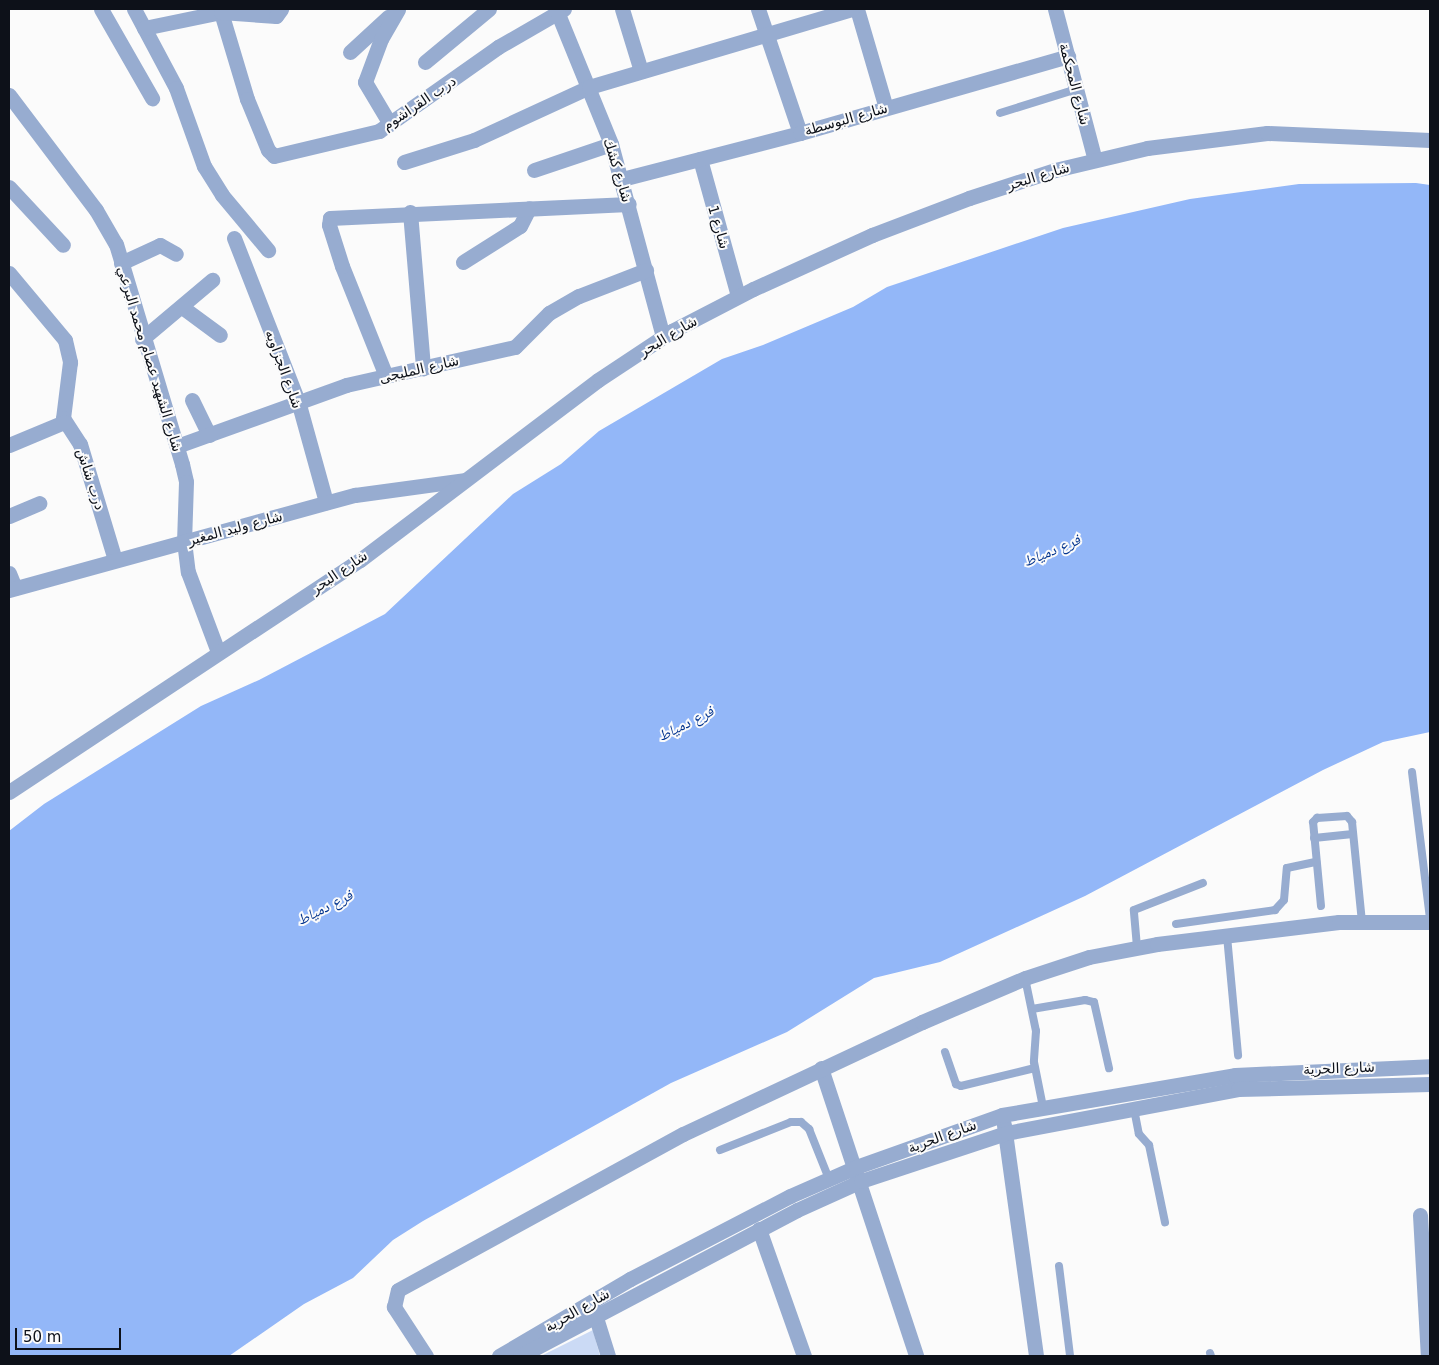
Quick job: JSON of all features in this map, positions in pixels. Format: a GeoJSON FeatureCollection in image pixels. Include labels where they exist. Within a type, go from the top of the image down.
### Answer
{"type":"FeatureCollection","features":[{"type":"Feature","properties":{"kind":"street"},"geometry":{"type":"LineString","coordinates":[[102,9],[152,98]]}},
{"type":"Feature","properties":{"kind":"street"},"geometry":{"type":"LineString","coordinates":[[134,9],[176,88],[204,166],[222,195],[268,250]]}},
{"type":"Feature","properties":{"kind":"street"},"geometry":{"type":"LineString","coordinates":[[144,28],[220,10],[273,16],[281,9]]}},
{"type":"Feature","properties":{"kind":"street"},"geometry":{"type":"LineString","coordinates":[[350,52],[397,9]]}},
{"type":"Feature","properties":{"kind":"street"},"geometry":{"type":"LineString","coordinates":[[390,124],[365,82],[381,39],[397,9]]}},
{"type":"Feature","properties":{"kind":"street"},"geometry":{"type":"LineString","coordinates":[[425,62],[489,9]]}},
{"type":"Feature","properties":{"kind":"street"},"geometry":{"type":"LineString","coordinates":[[622,9],[641,71]]}},
{"type":"Feature","properties":{"kind":"street"},"geometry":{"type":"LineString","coordinates":[[758,9],[800,133]]}},
{"type":"Feature","properties":{"kind":"street"},"geometry":{"type":"LineString","coordinates":[[404,162],[474,140],[589,87],[852,9]]}},
{"type":"Feature","properties":{"kind":"street"},"geometry":{"type":"LineString","coordinates":[[858,9],[886,108]]}},
{"type":"Feature","properties":{"kind":"street","name":"شارع المحكمة"},"geometry":{"type":"LineString","coordinates":[[1054,9],[1095,160]]}},
{"type":"Feature","properties":{"kind":"street","name":"درب القراشوم"},"geometry":{"type":"LineString","coordinates":[[220,10],[247,98],[265,144],[274,156],[369,134],[390,124],[498,47],[559,10]]}},
{"type":"Feature","properties":{"kind":"street","name":"شارع كشك"},"geometry":{"type":"LineString","coordinates":[[559,10],[611,144],[630,204],[663,337]]}},
{"type":"Feature","properties":{"kind":"street","name":"شارع البوسطة"},"geometry":{"type":"LineString","coordinates":[[622,179],[800,133],[1068,56]]}},
{"type":"Feature","properties":{"kind":"street","name":"شارع الشهيد عصام محمد البرعي"},"geometry":{"type":"LineString","coordinates":[[9,94],[107,226],[121,263],[142,338],[177,446],[186,482],[184,541],[188,572],[218,652]]}},
{"type":"Feature","properties":{"kind":"street","name":"شارع البحر"},"geometry":{"type":"LineString","coordinates":[[9,792],[218,652],[360,560],[598,380],[663,337],[738,296],[872,235],[969,198],[1095,160],[1203,139],[1266,133],[1363,135],[1430,140]]}},
{"type":"Feature","properties":{"kind":"street"},"geometry":{"type":"LineString","coordinates":[[534,170],[611,144]]}},
{"type":"Feature","properties":{"kind":"street","name":"شارع 1"},"geometry":{"type":"LineString","coordinates":[[700,159],[738,296]]}},
{"type":"Feature","properties":{"kind":"street"},"geometry":{"type":"LineString","coordinates":[[9,187],[63,246]]}},
{"type":"Feature","properties":{"kind":"street"},"geometry":{"type":"LineString","coordinates":[[386,376],[342,266],[329,221],[332,217],[410,212],[630,204]]}},
{"type":"Feature","properties":{"kind":"street"},"geometry":{"type":"LineString","coordinates":[[463,262],[520,226],[529,208]]}},
{"type":"Feature","properties":{"kind":"street"},"geometry":{"type":"LineString","coordinates":[[410,212],[423,368]]}},
{"type":"Feature","properties":{"kind":"street","name":"شارع الجزاويه"},"geometry":{"type":"LineString","coordinates":[[234,238],[298,401],[326,502]]}},
{"type":"Feature","properties":{"kind":"street"},"geometry":{"type":"LineString","coordinates":[[121,263],[162,245],[176,254]]}},
{"type":"Feature","properties":{"kind":"street","name":"شارع المليجى"},"geometry":{"type":"LineString","coordinates":[[177,446],[298,401],[386,376],[515,347],[549,313],[578,296],[646,270]]}},
{"type":"Feature","properties":{"kind":"street"},"geometry":{"type":"LineString","coordinates":[[9,273],[65,340],[70,362],[64,422],[9,445]]}},
{"type":"Feature","properties":{"kind":"street"},"geometry":{"type":"LineString","coordinates":[[142,338],[182,307],[212,280]]}},
{"type":"Feature","properties":{"kind":"street"},"geometry":{"type":"LineString","coordinates":[[182,307],[220,336]]}},
{"type":"Feature","properties":{"kind":"street"},"geometry":{"type":"LineString","coordinates":[[192,400],[209,435]]}},
{"type":"Feature","properties":{"kind":"street","name":"درب شاش"},"geometry":{"type":"LineString","coordinates":[[64,422],[80,444],[115,560]]}},
{"type":"Feature","properties":{"kind":"street","name":"شارع وليد المغير"},"geometry":{"type":"LineString","coordinates":[[12,589],[326,502],[411,486],[464,480]]}},
{"type":"Feature","properties":{"kind":"street"},"geometry":{"type":"LineString","coordinates":[[9,516],[39,503]]}},
{"type":"Feature","properties":{"kind":"street"},"geometry":{"type":"LineString","coordinates":[[9,573],[12,589]]}},
{"type":"Feature","properties":{"kind":"street"},"geometry":{"type":"LineString","coordinates":[[426,1356],[394,1307],[398,1290],[682,1134],[821,1068],[1025,978],[1089,956],[1137,947],[1362,922],[1430,922]]}},
{"type":"Feature","properties":{"kind":"street","name":"شارع الحرية"},"geometry":{"type":"LineString","coordinates":[[499,1356],[590,1302],[793,1203],[858,1174],[895,1153],[1002,1115],[1123,1093],[1430,1066]]}},
{"type":"Feature","properties":{"kind":"street"},"geometry":{"type":"LineString","coordinates":[[821,1068],[858,1174],[916,1356]]}},
{"type":"Feature","properties":{"kind":"street","name":"شارع الحرية"},"geometry":{"type":"LineString","coordinates":[[520,1356],[597,1317],[759,1229],[829,1179],[901,1170],[1006,1134],[1130,1110],[1237,1082],[1430,1084]]}},
{"type":"Feature","properties":{"kind":"street"},"geometry":{"type":"LineString","coordinates":[[1123,1093],[1130,1110]]}},
{"type":"Feature","properties":{"kind":"street"},"geometry":{"type":"LineString","coordinates":[[1002,1115],[1036,1356]]}},
{"type":"Feature","properties":{"kind":"street"},"geometry":{"type":"LineString","coordinates":[[895,1153],[901,1170]]}},
{"type":"Feature","properties":{"kind":"street"},"geometry":{"type":"LineString","coordinates":[[1420,1215],[1428,1356]]}},
{"type":"Feature","properties":{"kind":"street"},"geometry":{"type":"LineString","coordinates":[[759,1229],[804,1356]]}},
{"type":"Feature","properties":{"kind":"street"},"geometry":{"type":"LineString","coordinates":[[590,1302],[597,1317],[608,1356]]}},
{"type":"Feature","properties":{"kind":"lane"},"geometry":{"type":"LineString","coordinates":[[1000,113],[1077,89]]}},
{"type":"Feature","properties":{"kind":"lane"},"geometry":{"type":"LineString","coordinates":[[1412,772],[1430,918]]}},
{"type":"Feature","properties":{"kind":"lane"},"geometry":{"type":"LineString","coordinates":[[1321,906],[1313,824],[1317,818],[1345,815],[1351,819],[1362,922]]}},
{"type":"Feature","properties":{"kind":"lane"},"geometry":{"type":"LineString","coordinates":[[1314,838],[1353,834]]}},
{"type":"Feature","properties":{"kind":"lane"},"geometry":{"type":"LineString","coordinates":[[1176,924],[1275,910],[1284,900],[1286,868],[1316,862]]}},
{"type":"Feature","properties":{"kind":"lane"},"geometry":{"type":"LineString","coordinates":[[1137,947],[1134,910],[1203,883]]}},
{"type":"Feature","properties":{"kind":"lane"},"geometry":{"type":"LineString","coordinates":[[1227,936],[1238,1055]]}},
{"type":"Feature","properties":{"kind":"lane"},"geometry":{"type":"LineString","coordinates":[[1025,978],[1036,1031],[1035,1068],[1043,1107]]}},
{"type":"Feature","properties":{"kind":"lane"},"geometry":{"type":"LineString","coordinates":[[1032,1009],[1085,1000],[1094,1002],[1109,1068]]}},
{"type":"Feature","properties":{"kind":"lane"},"geometry":{"type":"LineString","coordinates":[[945,1052],[955,1081],[961,1086],[1035,1068]]}},
{"type":"Feature","properties":{"kind":"lane"},"geometry":{"type":"LineString","coordinates":[[1130,1110],[1139,1134],[1149,1145],[1165,1222]]}},
{"type":"Feature","properties":{"kind":"lane"},"geometry":{"type":"LineString","coordinates":[[720,1150],[791,1122],[802,1122],[809,1129],[829,1179]]}},
{"type":"Feature","properties":{"kind":"lane"},"geometry":{"type":"LineString","coordinates":[[1059,1266],[1070,1356]]}},
{"type":"Feature","properties":{"kind":"shaded area"},"geometry":{"type":"Polygon","coordinates":[[[593,1330],[600,1356],[541,1356],[593,1330]]]}},
{"type":"Feature","properties":{"kind":"water","name":"فرع دمياط"},"geometry":{"type":"Polygon","coordinates":[[[1416,183],[1430,185],[1430,732],[1383,742],[1323,770],[1085,896],[940,962],[874,978],[787,1032],[671,1083],[423,1221],[393,1240],[353,1278],[304,1304],[229,1356],[9,1356],[9,831],[44,804],[201,706],[259,680],[385,614],[513,494],[561,464],[599,431],[722,359],[763,345],[853,307],[887,287],[1063,228],[1190,199],[1299,184],[1416,183]]]}}]}
